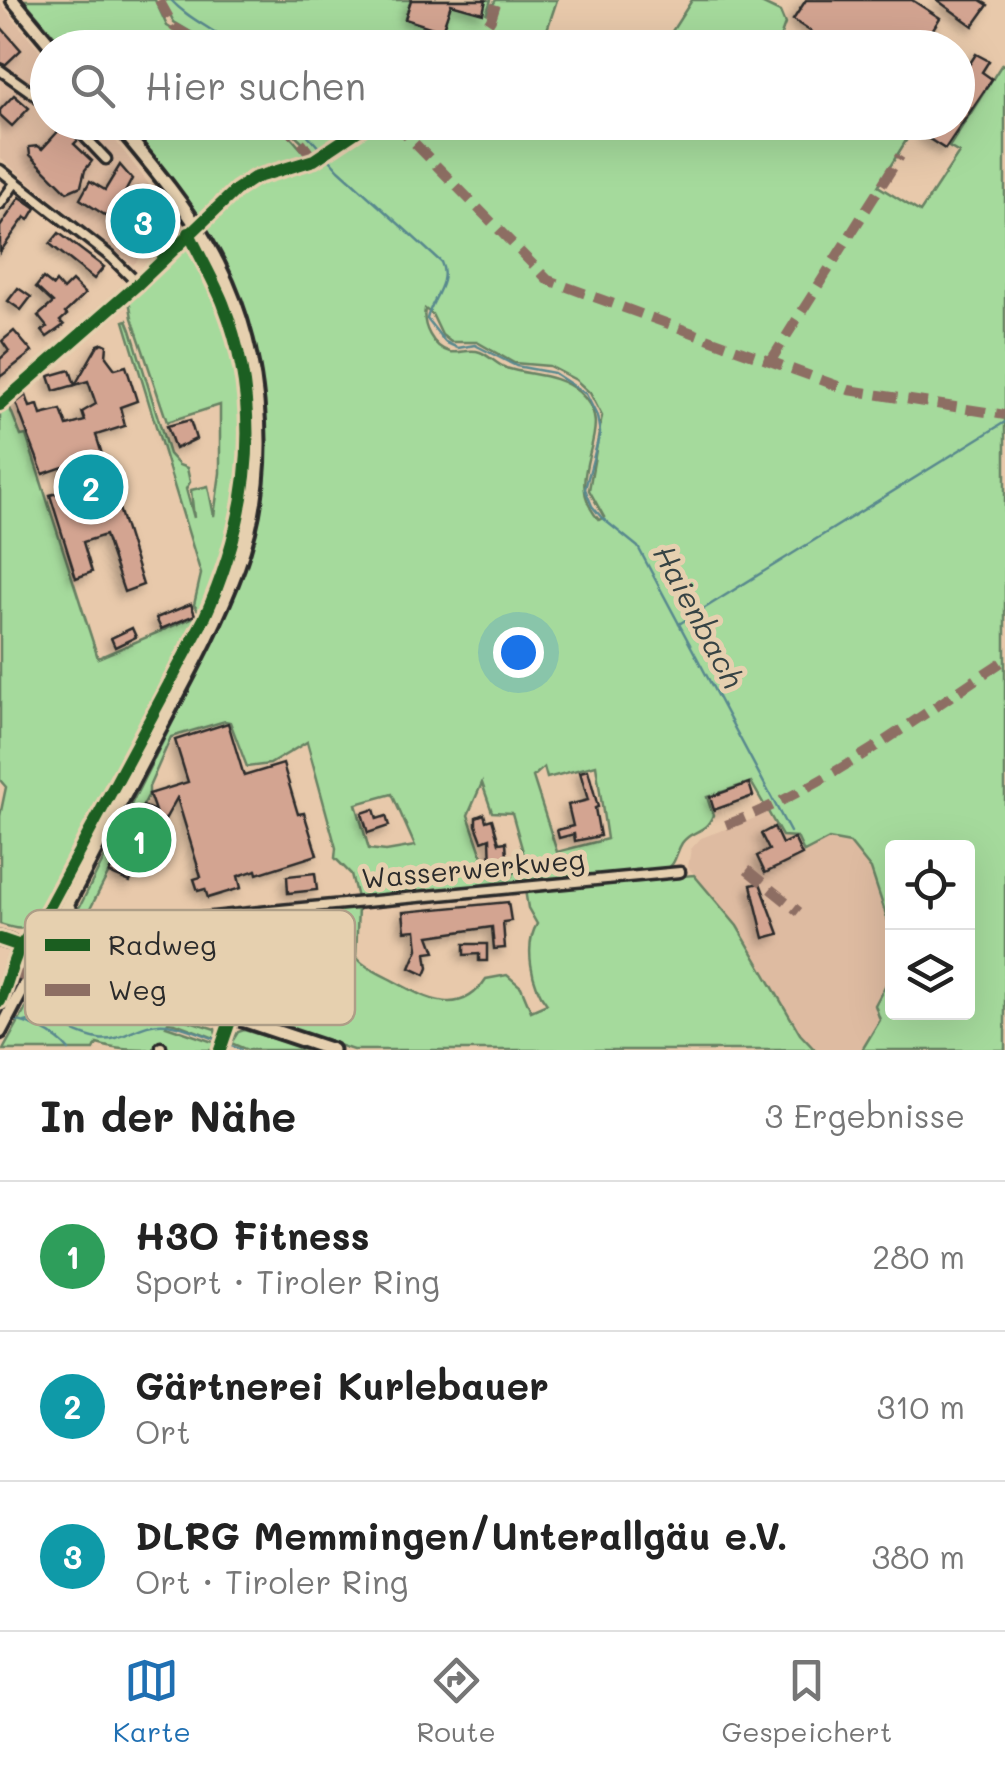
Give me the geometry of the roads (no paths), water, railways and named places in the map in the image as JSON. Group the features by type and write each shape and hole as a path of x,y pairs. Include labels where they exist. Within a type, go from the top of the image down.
{"main road":[{"path":"13,0 38,30"},
{"path":"64,910 222,604 239,563 256,479 255,390 242,327 228,288 196,226 130,140"},
{"path":"69,910 70,899"},
{"path":"0,940 25,947"},
{"path":"1,1030 25,984"},
{"path":"253,1025 332,1050"}],"street":[{"path":"0,70 30,91"},
{"path":"88,140 106,159"},
{"path":"0,170 111,257 138,284"},
{"path":"0,204 14,182"},
{"path":"0,405 156,267"},
{"name":"Wasserwerkweg","path":"281,910 680,872"},
{"path":"220,1050 229,1025"}],"waterway":[{"name":"Haienbach","path":"171,0 212,30"},
{"name":"Haienbach","path":"312,140 339,170 441,262 444,277 427,319 445,342 458,348 475,345 516,366 554,373 586,394 600,433 585,489 592,506 638,547 790,832"},
{"path":"679,624 1005,422"},
{"path":"9,1019 25,1023"},
{"path":"31,1025 69,1050"},
{"path":"60,1025 106,1040 150,1025"},
{"path":"171,1025 241,1050"}],"place":[{"name":"DLRG Memmingen/Unterallgäu e.V.","path":"143,221"},
{"name":"Gärtnerei Kurlebauer","path":"91,487"},
{"name":"H3O Fitness","path":"139,840"}]}
